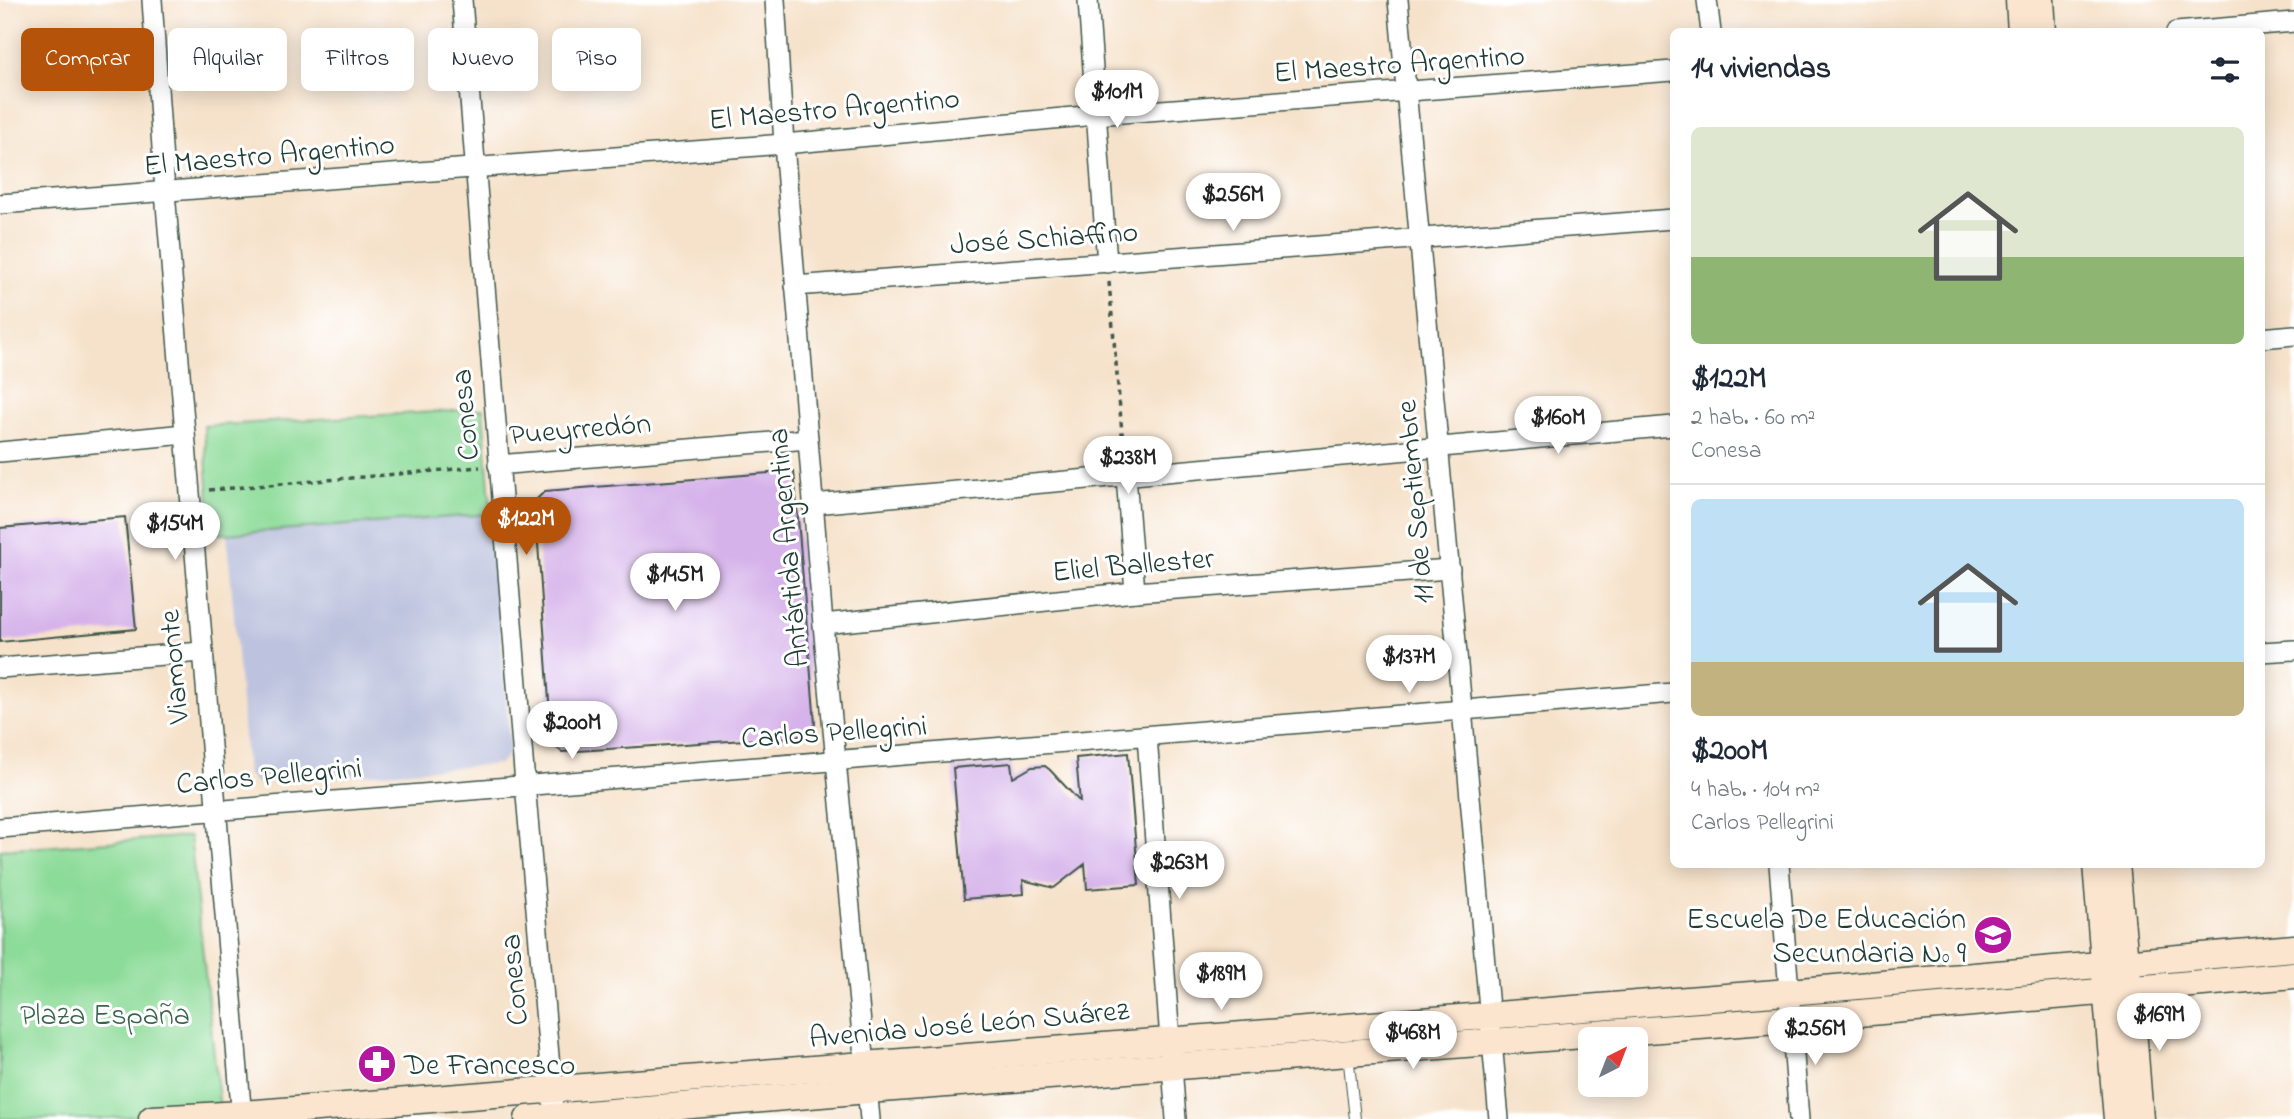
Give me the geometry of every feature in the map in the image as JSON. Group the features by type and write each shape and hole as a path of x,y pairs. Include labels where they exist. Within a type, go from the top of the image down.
{"main road":[{"path":"2019,0 2021,28"},
{"path":"2041,0 2043,28"},
{"path":"2096,868 2140,1119"},
{"path":"2114,963 2116,868"},
{"name":"Avenida José León Suárez","path":"152,1119 242,1116 552,1088 1171,1068 1348,1053 1490,1028 1789,992 2294,948"},
{"name":"Avenida José León Suárez","path":"545,1118 1169,1040 1791,1019 2294,975"},
{"path":"2117,1119 2119,991"}],"street":[{"name":"Viamonte","path":"152,0 184,434 242,1116"},
{"name":"Conesa","path":"462,0 498,465 552,1088 545,1118"},
{"name":"Antártida Argentina","path":"775,0 823,624 870,1119"},
{"path":"1088,0 1107,262"},
{"name":"11 de Septiembre","path":"1398,0 1499,1119"},
{"path":"1707,0 1710,28"},
{"path":"2231,28 2294,22"},
{"name":"El Maestro Argentino","path":"0,204 784,144 1095,115 1670,71"},
{"name":"José Schiaffino","path":"796,286 1670,219"},
{"path":"2265,338 2294,335"},
{"path":"813,504 1670,426"},
{"path":"0,452 184,434"},
{"name":"Pueyrredón","path":"498,465 808,439"},
{"path":"1125,476 1135,592"},
{"name":"Eliel Ballester","path":"823,624 1135,592 1450,569"},
{"path":"2265,652 2294,650"},
{"path":"0,668 202,652"},
{"name":"Carlos Pellegrini","path":"0,828 1670,693"},
{"path":"1147,736 1175,1119"},
{"path":"1779,868 1799,1119"}],"lane":[{"path":"1348,1053 1355,1119"}],"path":[{"path":"1107,262 1125,476"},
{"name":"Pueyrredón","path":"189,492 498,465"}],"shaded area":[{"path":"491,514 510,752 500,764 256,783 247,773 227,534"}],"green space":[{"path":"483,409 491,514 211,533 204,426"},
{"name":"Plaza España","path":"190,836 220,1109 100,1119 0,1119 0,850"}],"building":[{"path":"794,471 815,724 806,736 562,752 552,744 535,501 545,491"},
{"path":"125,517 136,629 0,642 0,528"},
{"path":"1128,753 1139,885 1087,889 1085,864 1054,888 1023,880 1024,894 964,899 953,768 1011,763 1013,778 1032,767 1045,766 1080,802 1076,758"}],"place":[{"name":"Escuela De Educación Secundaria Nº 9","path":"1993,935"},
{"name":"De Francesco","path":"377,1064"}]}
